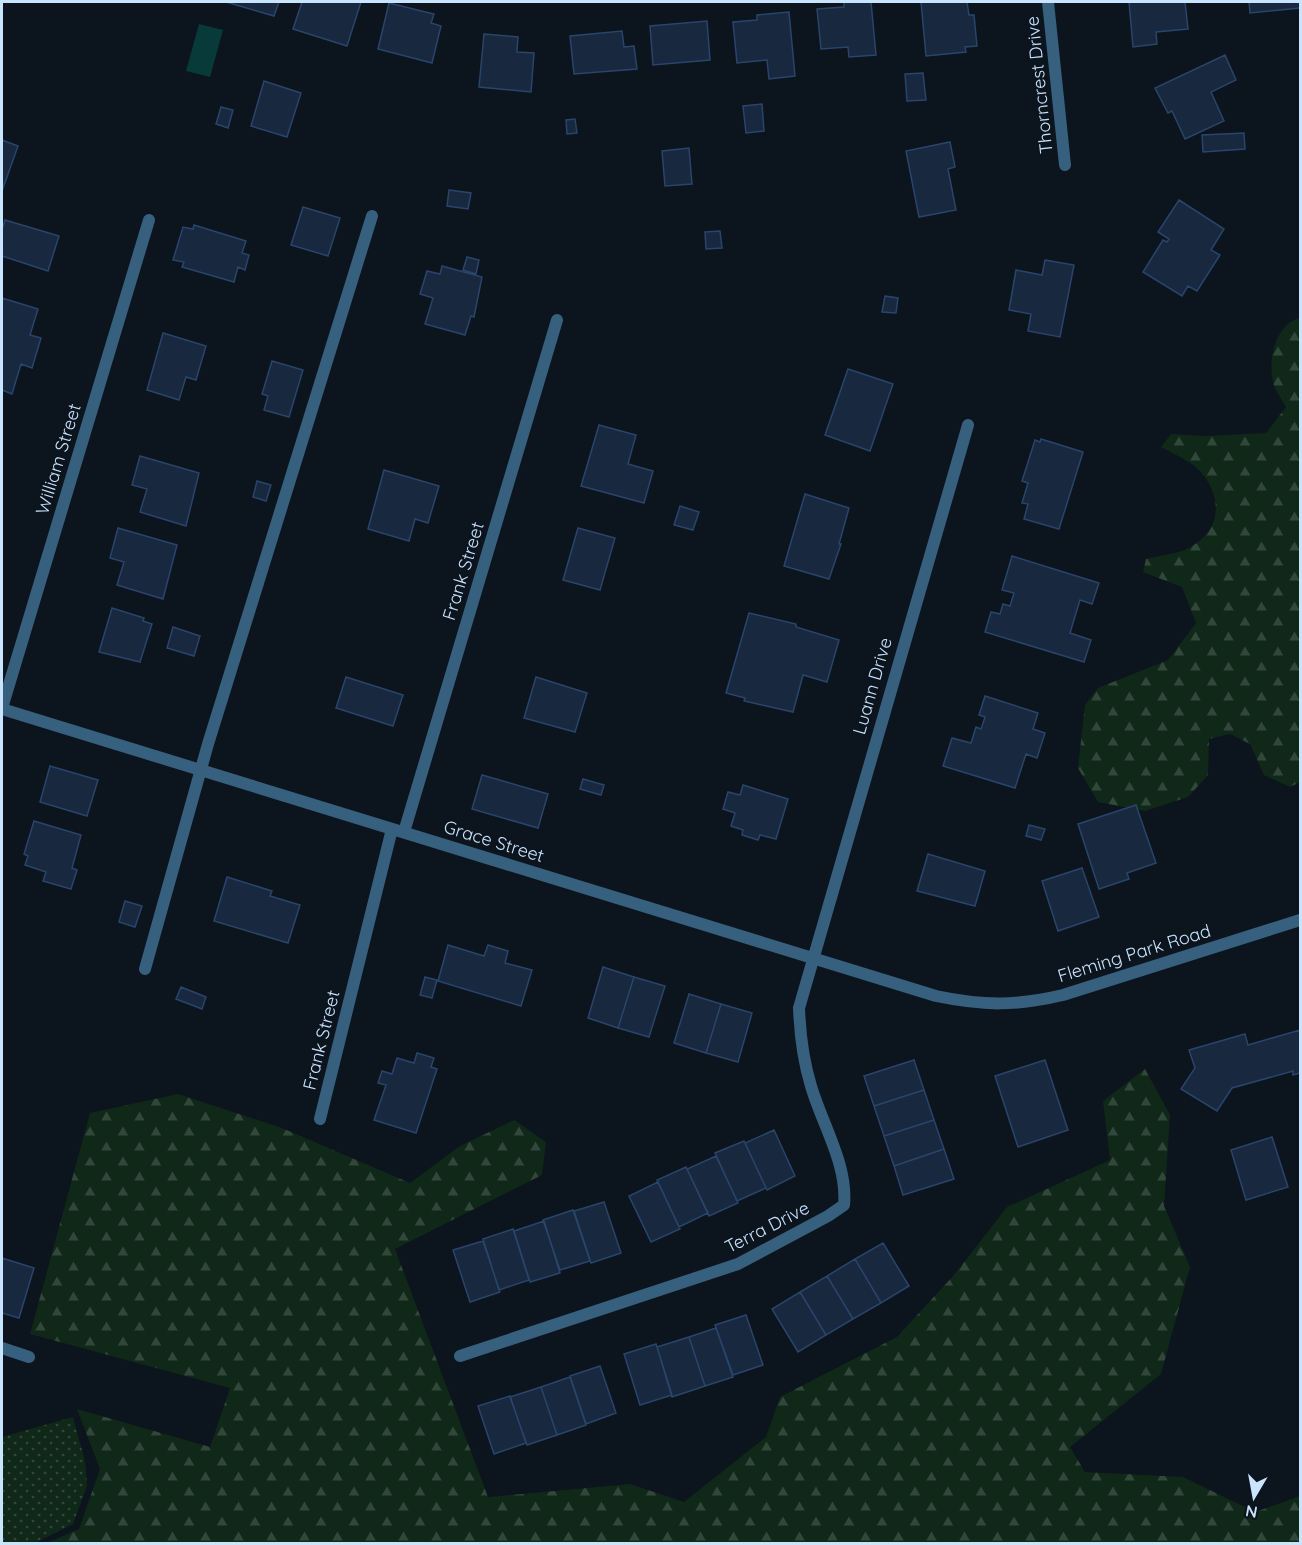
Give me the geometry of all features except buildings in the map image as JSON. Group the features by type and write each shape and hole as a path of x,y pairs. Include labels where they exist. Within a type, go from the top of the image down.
{"street":[{"name":"Thorncrest Drive","path":"1048,2 1065,165"},
{"path":"145,969 201,770 372,216"},
{"name":"William Street","path":"2,708 148,220"},
{"name":"Frank Street","path":"320,1119 398,831 557,320"},
{"name":"Luann Drive","path":"811,957 968,425"},
{"name":"Grace Street","path":"2,708 936,996 976,1004"},
{"name":"Fleming Park Road","path":"976,1004 1032,1002 1063,995 1300,920"},
{"name":"Terra Drive","path":"460,1356 738,1264 828,1216 844,1205 846,1186 811,1086 801,1048 799,1008 811,957"},
{"path":"2,1348 29,1357"}],"green space":[{"path":"1300,318 1300,782 1290,787 1264,775 1250,744 1230,734 1209,739 1208,775 1188,797 1145,811 1098,802 1078,768 1085,705 1098,688 1168,660 1196,623 1182,587 1143,572 1146,559 1182,551 1199,541 1208,533 1216,512 1212,490 1206,478 1185,459 1161,447 1171,434 1206,436 1266,433 1286,407 1273,382 1272,364 1275,344 1285,327"},
{"path":"1145,1069 1170,1115 1164,1206 1190,1267 1161,1374 1070,1447 1085,1472 1183,1477 1255,1512 1300,1496 1300,1543 47,1543 79,1529 100,1469 77,1409 210,1447 230,1388 30,1334 90,1113 178,1094 282,1128 410,1183 460,1146 514,1120 546,1142 542,1175 395,1249 488,1497 630,1484 684,1502 766,1437 780,1397 897,1337 954,1275 1007,1207 1110,1160 1103,1101"},
{"path":"73,1417 85,1461 87,1486 73,1524 35,1543 2,1543 2,1437"}],"shaded area":[{"path":"199,24 223,30 210,77 186,71"}]}
